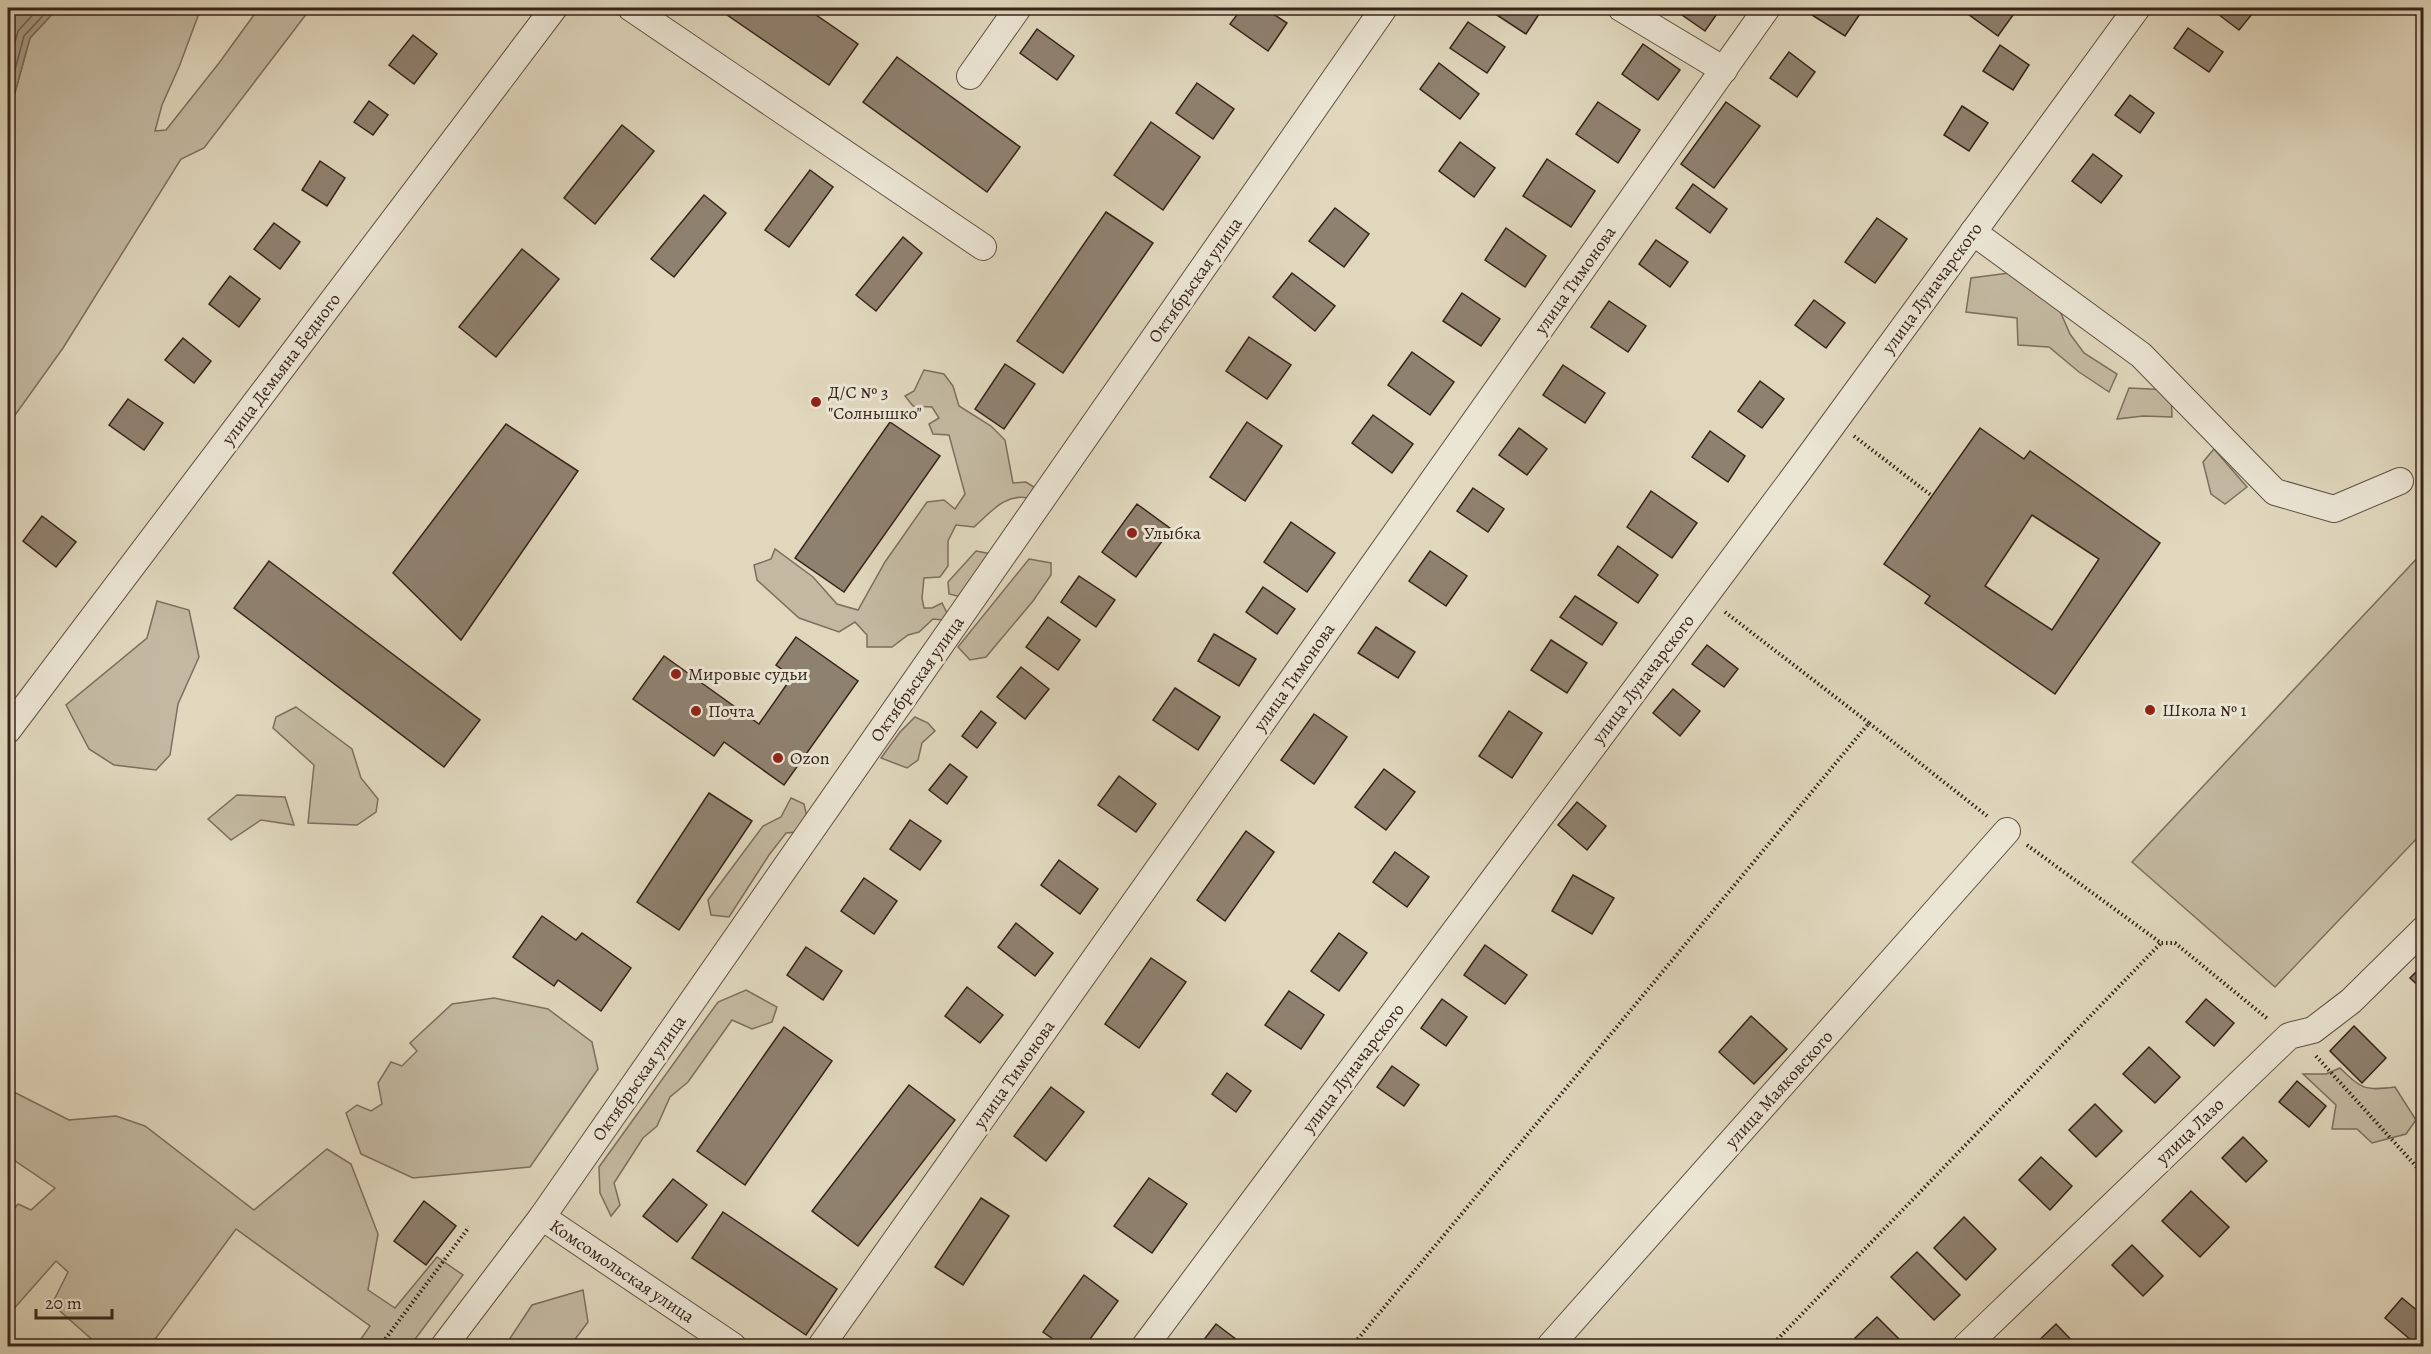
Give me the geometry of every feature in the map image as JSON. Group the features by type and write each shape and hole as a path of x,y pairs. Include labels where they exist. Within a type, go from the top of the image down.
{"street":[{"name":"улица Демьяна Бедного","path":"8,730 554,8"},
{"path":"631,8 983,247"},
{"path":"970,76 1018,8"},
{"name":"Октябрьская улица","path":"444,1347 542,1217 1384,8"},
{"path":"1621,8 1724,70"},
{"name":"улица Тимонова","path":"821,1347 1767,8"},
{"name":"улица Луначарского","path":"1144,1347 1835,422 2137,8"},
{"path":"1973,232 2141,356 2275,492 2334,509 2400,481"},
{"name":"улица Маяковского","path":"1550,1347 2007,831"},
{"name":"улица Лазо","path":"1966,1347 2289,1036 2313,1030 2351,1001 2424,929"},
{"name":"Комсомольская улица","path":"542,1217 733,1347"}],"path":[{"path":"1835,422 1932,496"},
{"path":"1705,597 1752,631 2007,831 2161,943 1771,1347"},
{"path":"1352,1347 1869,723"},
{"path":"380,1347 469,1227"}],"shaded area":[{"path":"58,8 201,8 162,105 155,131 166,130 259,8 311,8 204,148 181,159 63,348 8,425 8,118 30,38"},
{"path":"2009,273 2056,302 2070,334 2084,353 2117,374 2109,392 2079,372 2049,347 2018,345 2017,318 1966,312 1971,278"},
{"path":"924,370 944,374 953,386 959,406 991,426 1005,440 1013,483 1026,482 1034,487 1028,498 1012,498 1005,501 974,527 956,525 948,541 948,566 940,577 924,578 922,598 924,608 932,608 942,603 947,613 943,620 933,619 919,632 908,635 892,647 867,647 867,635 855,622 839,632 799,618 757,580 754,565 771,559 775,549 813,577 837,604 858,610 885,562 927,502 944,500 955,509 965,494 949,435 933,434 929,424 939,418 932,407 913,406 905,396 914,391"},
{"path":"2129,388 2171,390 2172,417 2143,416 2117,419"},
{"path":"2214,449 2247,487 2225,504 2211,494 2203,462"},
{"path":"976,551 992,554 961,597 949,594 948,582"},
{"path":"2423,552 2423,832 2275,987 2132,862"},
{"path":"1029,559 1051,563 1051,575 1033,601 986,657 970,660 958,647"},
{"path":"157,601 189,610 199,657 178,704 170,755 156,770 114,765 89,749 66,705 147,638"},
{"path":"296,707 352,749 361,778 378,799 376,812 357,825 308,823 314,765 273,728 276,717"},
{"path":"915,717 928,723 935,731 922,743 918,760 907,768 881,758 900,732"},
{"path":"237,795 285,797 294,825 261,820 231,840 208,819"},
{"path":"791,798 804,804 807,817 798,832 786,833 729,917 711,915 708,900 763,826 781,817"},
{"path":"746,990 777,1007 772,1022 752,1029 732,1020 688,1082 670,1097 657,1126 643,1138 614,1183 620,1205 611,1216 600,1193 599,1167 718,1002"},
{"path":"494,998 548,1009 592,1042 598,1069 530,1167 413,1178 361,1154 346,1113 357,1105 371,1111 382,1104 378,1083 391,1062 402,1066 417,1051 410,1043 452,1004"},
{"path":"2340,1068 2364,1087 2376,1089 2395,1087 2416,1120 2406,1134 2372,1143 2357,1129 2332,1129 2336,1105 2303,1074 2326,1074"},
{"path":"8,1089 69,1120 116,1116 145,1126 254,1210 327,1149 351,1164 378,1234 368,1290 395,1308 437,1257 463,1275 410,1346 356,1346 370,1326 236,1229 150,1346 95,1346 97,1344 52,1304 68,1272 56,1261 11,1312 14,1257 8,1253 8,1217 18,1204 31,1210 55,1188 8,1156"},
{"path":"583,1290 588,1322 570,1346 505,1346 532,1305"}],"water":[{"path":"8,8 58,8 30,38 8,118"}],"building":[{"path":"717,8 806,8 858,44 829,85"},
{"path":"1242,8 1264,8 1287,23 1268,51 1230,24"},
{"path":"1486,8 1535,8 1541,11 1526,34"},
{"path":"1672,8 1721,8 1705,31"},
{"path":"1817,8 1864,8 1845,36 1812,15"},
{"path":"1973,8 2018,8 1998,36 1968,14"},
{"path":"2210,8 2257,8 2239,30"},
{"path":"1468,22 1505,47 1487,73 1450,48"},
{"path":"2188,28 2223,52 2209,72 2174,48"},
{"path":"1037,29 1074,56 1057,80 1020,53"},
{"path":"413,35 437,54 414,84 389,65"},
{"path":"1643,44 1680,70 1658,100 1622,74"},
{"path":"2000,45 2029,65 2013,90 1983,71"},
{"path":"1789,52 1815,72 1797,97 1770,78"},
{"path":"897,57 1020,147 987,192 863,102"},
{"path":"1439,63 1479,94 1460,119 1420,89"},
{"path":"1197,83 1234,109 1213,139 1176,113"},
{"path":"2130,95 2154,113 2140,133 2115,115"},
{"path":"369,101 388,115 373,135 354,122"},
{"path":"1598,102 1640,130 1618,163 1576,134"},
{"path":"1726,102 1760,126 1714,188 1681,164"},
{"path":"1962,106 1988,123 1969,151 1944,135"},
{"path":"1151,122 1200,157 1163,210 1114,175"},
{"path":"622,125 654,151 595,224 564,198"},
{"path":"1460,142 1495,168 1474,197 1439,171"},
{"path":"2093,154 2122,176 2101,203 2072,181"},
{"path":"1547,159 1595,191 1571,227 1523,196"},
{"path":"320,161 345,178 327,206 302,190"},
{"path":"810,170 833,187 789,247 765,230"},
{"path":"1693,184 1727,209 1710,233 1676,208"},
{"path":"704,195 726,213 674,277 651,259"},
{"path":"1335,208 1369,234 1344,267 1309,241"},
{"path":"1106,212 1153,243 1063,373 1017,341"},
{"path":"1877,218 1907,239 1875,283 1845,262"},
{"path":"274,223 300,242 280,269 254,249"},
{"path":"1506,228 1546,256 1525,287 1485,260"},
{"path":"903,237 922,253 876,311 856,295"},
{"path":"1656,240 1688,262 1670,287 1639,264"},
{"path":"522,249 559,279 496,357 459,327"},
{"path":"1292,273 1335,306 1315,331 1273,297"},
{"path":"230,276 260,299 239,327 209,304"},
{"path":"1462,293 1500,319 1481,346 1443,321"},
{"path":"1814,300 1845,323 1826,348 1795,325"},
{"path":"1609,301 1646,326 1628,352 1591,327"},
{"path":"1249,337 1291,365 1267,399 1226,371"},
{"path":"183,338 211,361 194,383 165,360"},
{"path":"1412,352 1454,382 1430,415 1388,385"},
{"path":"1005,364 1035,384 1004,429 975,409"},
{"path":"1563,365 1605,393 1585,423 1543,395"},
{"path":"1760,381 1784,399 1762,428 1738,411"},
{"path":"128,399 163,423 144,450 109,425"},
{"path":"1373,415 1413,444 1392,473 1352,443"},
{"path":"890,422 940,456 844,592 795,558"},
{"path":"1247,422 1282,446 1245,501 1210,477"},
{"path":"506,424 578,471 461,640 393,573"},
{"path":"1519,428 1547,449 1527,475 1499,455"},
{"path":"1980,428 2024,459 2030,451 2160,543 2055,694 1925,603 1930,596 1884,564","holes":["2032,515 2099,559 2052,630 1985,586"]},
{"path":"1710,431 1745,456 1728,482 1692,457"},
{"path":"1473,488 1504,509 1488,532 1457,511"},
{"path":"1651,491 1697,523 1672,558 1627,527"},
{"path":"1137,504 1171,529 1136,577 1102,552"},
{"path":"42,516 76,542 56,567 23,541"},
{"path":"1291,522 1335,553 1307,592 1264,562"},
{"path":"1618,546 1658,575 1638,603 1598,575"},
{"path":"1430,551 1467,576 1446,606 1409,581"},
{"path":"269,561 480,720 444,767 234,608"},
{"path":"1079,576 1115,600 1096,627 1061,602"},
{"path":"1263,587 1295,609 1277,634 1246,612"},
{"path":"1575,596 1617,623 1602,645 1560,617"},
{"path":"1048,617 1080,640 1058,670 1026,647"},
{"path":"1376,627 1415,652 1398,678 1358,653"},
{"path":"1214,634 1256,659 1239,686 1198,661"},
{"name":"Почта","path":"796,637 858,681 784,785 724,742 714,756 633,699 664,656 759,724 792,677 776,665"},
{"path":"1551,640 1587,663 1567,693 1531,670"},
{"path":"1707,645 1738,669 1724,687 1692,664"},
{"path":"1021,667 1049,689 1025,719 997,697"},
{"path":"1175,688 1220,717 1198,750 1153,720"},
{"path":"1673,689 1700,711 1680,736 1653,713"},
{"path":"981,711 996,723 977,748 962,736"},
{"path":"1509,711 1542,733 1512,778 1479,756"},
{"path":"1314,714 1347,737 1314,784 1281,760"},
{"path":"950,764 967,777 947,804 929,790"},
{"path":"1384,769 1415,792 1386,830 1355,807"},
{"path":"1119,776 1156,804 1136,832 1098,805"},
{"path":"709,793 752,821 679,930 637,902"},
{"path":"1577,802 1606,826 1587,850 1558,825"},
{"path":"910,820 941,841 920,870 890,849"},
{"path":"1246,831 1274,852 1225,921 1197,900"},
{"path":"1395,852 1429,877 1407,907 1373,882"},
{"path":"1059,860 1098,889 1080,914 1041,885"},
{"path":"1573,875 1614,898 1592,934 1552,911"},
{"path":"864,878 897,901 874,934 841,911"},
{"path":"542,916 576,940 582,933 631,968 601,1011 558,980 554,986 513,957"},
{"path":"1016,923 1053,953 1035,976 998,947"},
{"path":"1339,933 1367,953 1339,991 1311,971"},
{"path":"1485,945 1527,975 1505,1004 1464,975"},
{"path":"806,947 842,971 823,1000 787,975"},
{"path":"1151,958 1186,982 1139,1048 1105,1024"},
{"path":"2424,964 2424,991 2410,978"},
{"path":"967,987 1003,1015 980,1043 945,1016"},
{"path":"1289,991 1324,1015 1301,1049 1265,1025"},
{"path":"1442,999 1467,1017 1446,1046 1421,1028"},
{"path":"2206,999 2234,1023 2214,1046 2186,1022"},
{"path":"1751,1016 1787,1049 1754,1084 1719,1052"},
{"path":"2354,1026 2386,1058 2362,1083 2330,1051"},
{"path":"784,1027 832,1061 745,1185 697,1151"},
{"path":"2149,1047 2180,1077 2155,1103 2123,1074"},
{"path":"1392,1066 1419,1085 1404,1106 1377,1087"},
{"path":"1227,1073 1251,1091 1236,1112 1212,1094"},
{"path":"2297,1081 2326,1106 2309,1127 2279,1102"},
{"path":"909,1085 955,1120 858,1246 812,1211"},
{"path":"1051,1087 1084,1112 1046,1161 1014,1136"},
{"path":"2095,1104 2122,1131 2096,1157 2069,1130"},
{"path":"2243,1137 2267,1161 2246,1182 2222,1158"},
{"path":"2041,1157 2072,1186 2050,1210 2019,1180"},
{"path":"1149,1178 1187,1204 1152,1253 1114,1226"},
{"path":"673,1179 707,1205 677,1242 643,1216"},
{"path":"2191,1191 2229,1227 2200,1257 2162,1221"},
{"path":"981,1198 1009,1216 963,1285 935,1267"},
{"path":"424,1201 456,1226 426,1265 394,1241"},
{"path":"723,1212 837,1289 806,1335 692,1258"},
{"path":"1964,1217 1996,1249 1966,1280 1934,1248"},
{"path":"2132,1245 2163,1276 2143,1296 2112,1265"},
{"path":"1917,1252 1960,1295 1934,1320 1891,1277"},
{"path":"1084,1275 1118,1301 1085,1346 1063,1346 1043,1332"},
{"path":"2402,1298 2424,1316 2424,1340 2418,1346 2385,1318"},
{"path":"1877,1317 1906,1346 1862,1346 1855,1338"},
{"path":"1216,1324 1245,1346 1199,1346"},
{"path":"2056,1324 2077,1346 2033,1346"}],"place":[{"name":"Д/С № 3 \"Солнышко\"","path":"816,402"},
{"name":"Улыбка","path":"1132,533"},
{"name":"Мировые судьи","path":"676,674"},
{"name":"Школа № 1","path":"2150,710"},
{"name":"Почта","path":"696,711"},
{"name":"Ozon","path":"778,758"}]}
